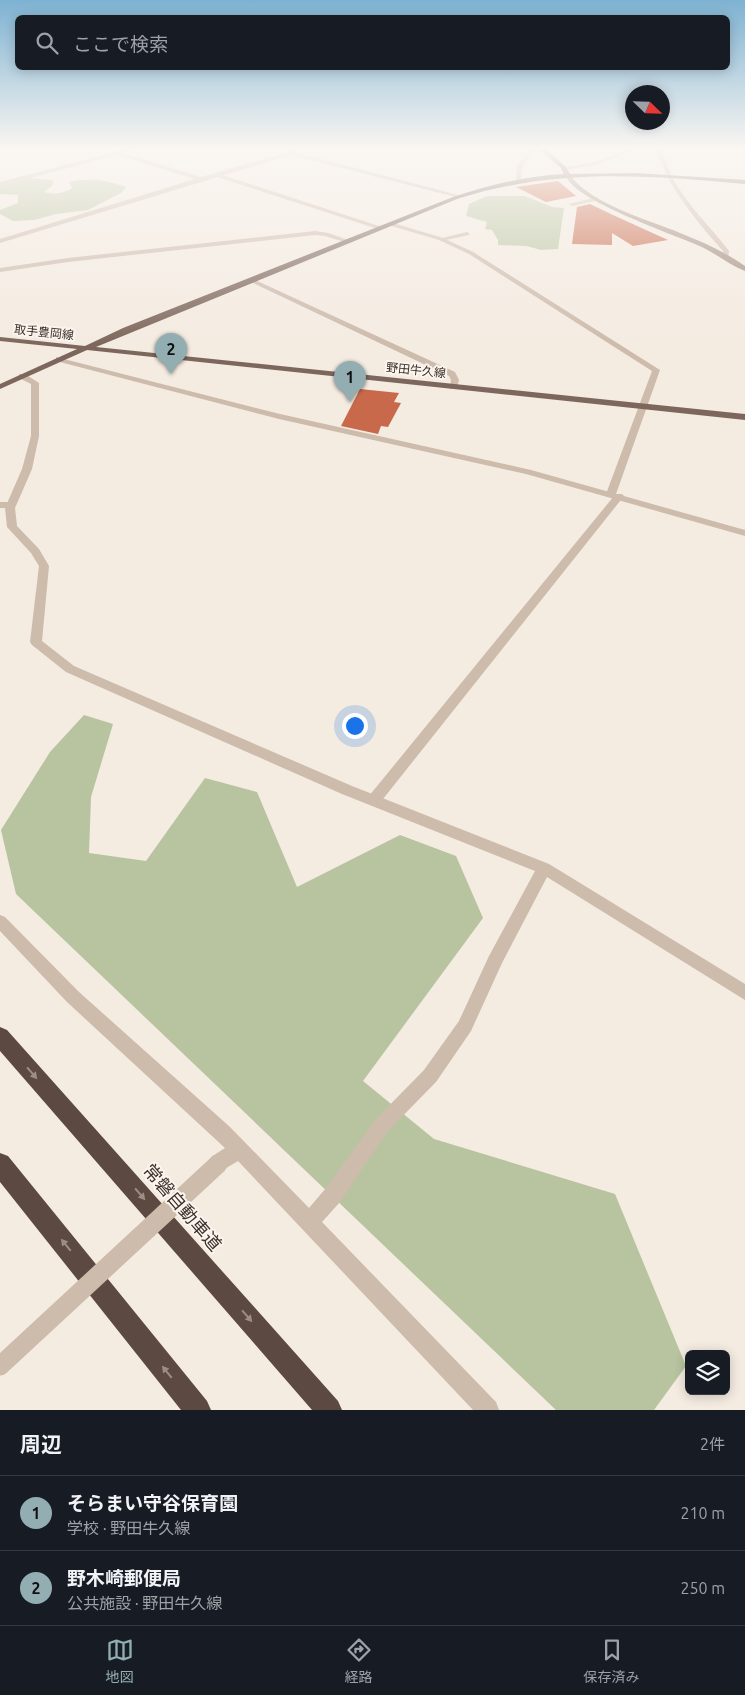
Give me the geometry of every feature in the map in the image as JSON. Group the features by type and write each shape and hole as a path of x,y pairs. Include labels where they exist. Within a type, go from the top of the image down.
{"highway":[{"name":"常磐自動車道","path":"0,1036 330,1410"},
{"path":"0,1164 198,1410"}],"main road":[{"name":"野田牛久線","path":"0,387 85,348 415,214"},
{"name":"取手豊岡線","path":"0,338 85,348"},
{"name":"野田牛久線","path":"85,348 745,417"}],"street":[{"path":"0,241 88,214"},
{"path":"336,214 380,228"},
{"path":"629,214 680,235 744,267"},
{"path":"694,214 726,251 726,258"},
{"path":"374,800 615,495 641,406 656,370 471,253 441,239 390,224"},
{"path":"0,270 68,260 314,233 348,241"},
{"path":"441,239 467,234"},
{"path":"251,280 452,374 455,380 453,387"},
{"path":"59,359 260,411 518,470 745,532"},
{"path":"22,376 35,382 35,436 27,469 6,505 12,527 35,551 44,566 36,642 70,669 374,800 544,868 745,992"},
{"path":"309,1222 333,1195 381,1126 430,1076 465,1026 495,961 544,868"},
{"path":"0,922 72,997 240,1149 488,1410"},
{"path":"0,1366 218,1164 240,1149"}],"green space":[{"path":"0,214 58,214 34,220 13,221"},
{"path":"467,214 563,214 558,249 541,250 527,246 498,245 498,240 492,230 485,229 487,222 466,216"},
{"path":"84,715 113,724 91,797 89,853 146,861 205,778 257,792 297,887 400,835 456,856 483,918 363,1081 434,1139 615,1194 685,1364 685,1367 654,1410 556,1410 16,894 1,830 50,752"}],"building":[{"path":"576,214 611,214 668,240 633,246 612,233 612,245 572,244"},
{"path":"360,389 399,393 394,402 401,403 388,427 381,426 378,434 341,426"}],"place":[{"name":"野木崎郵便局","path":"171,374"},
{"name":"そらまい守谷保育園","path":"350,402"}]}
